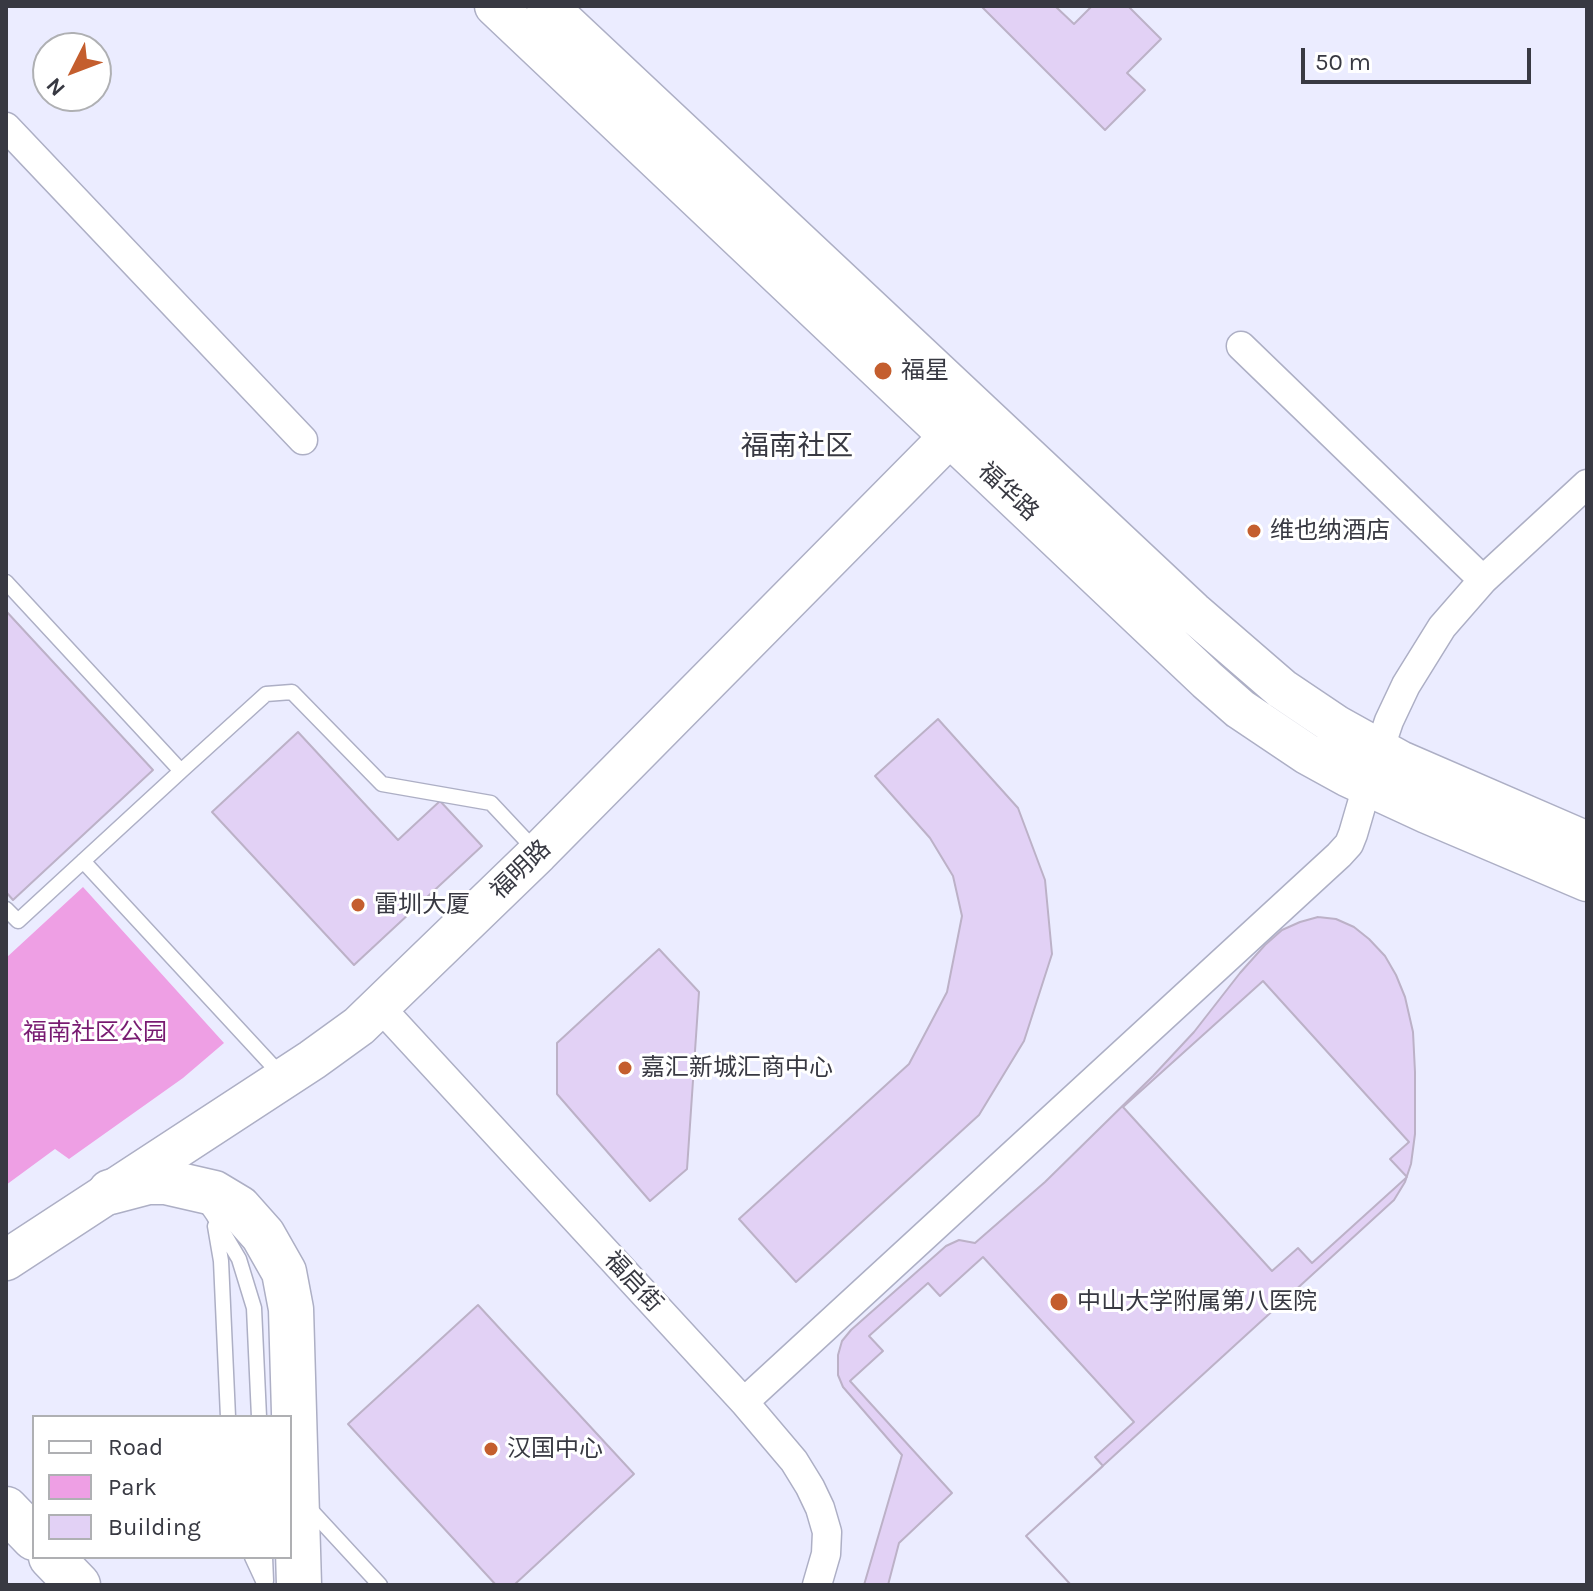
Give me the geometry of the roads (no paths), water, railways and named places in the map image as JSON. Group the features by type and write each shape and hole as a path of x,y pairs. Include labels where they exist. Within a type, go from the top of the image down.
{"main road":[{"name":"福华路","path":"495,6 963,423 1254,666 1310,708 1427,813 1587,881"},
{"name":"福华路","path":"547,6 963,423"},
{"name":"福明路","path":"6,1260 337,1043 380,1007 538,853 963,423"},
{"name":"福华路","path":"1374,768 1425,773 1587,842"},
{"path":"110,1192 148,1182 166,1182 201,1200 214,1193 239,1208 263,1235 284,1272 291,1309 299,1585"},
{"path":"6,1509 32,1536"},
{"path":"53,1559 78,1585"}],"street":[{"path":"6,127 303,440"},
{"path":"1241,346 1483,580"},
{"path":"744,1402 1339,855 1353,834 1389,721 1421,658 1442,627 1483,580 1587,484"},
{"name":"福启街","path":"380,1007 744,1402 794,1461 820,1508 827,1532 826,1554 817,1585"}],"lane":[{"path":"6,582 181,771"},
{"path":"6,909 18,921 266,694 292,692 382,784 491,803 538,853"},
{"path":"83,861 284,1078"},
{"path":"201,1200 221,1261 228,1415"},
{"path":"201,1200 239,1259 254,1308 259,1415"},
{"path":"296,1494 380,1585"},
{"path":"253,1559 266,1585"},
{"path":"265,1559 266,1585"}],"place":[{"name":"福星","path":"883,371"},
{"name":"维也纳酒店","path":"1254,531"},
{"name":"雷圳大厦","path":"358,905"},
{"name":"嘉汇新城汇商中心","path":"625,1068"},
{"name":"中山大学附属第八医院","path":"1059,1302"},
{"name":"汉国中心","path":"491,1449"}],"district":[{"name":"福南社区","path":"797,447"}],"park label":[{"name":"福南社区公园","path":"95,1033"}]}
